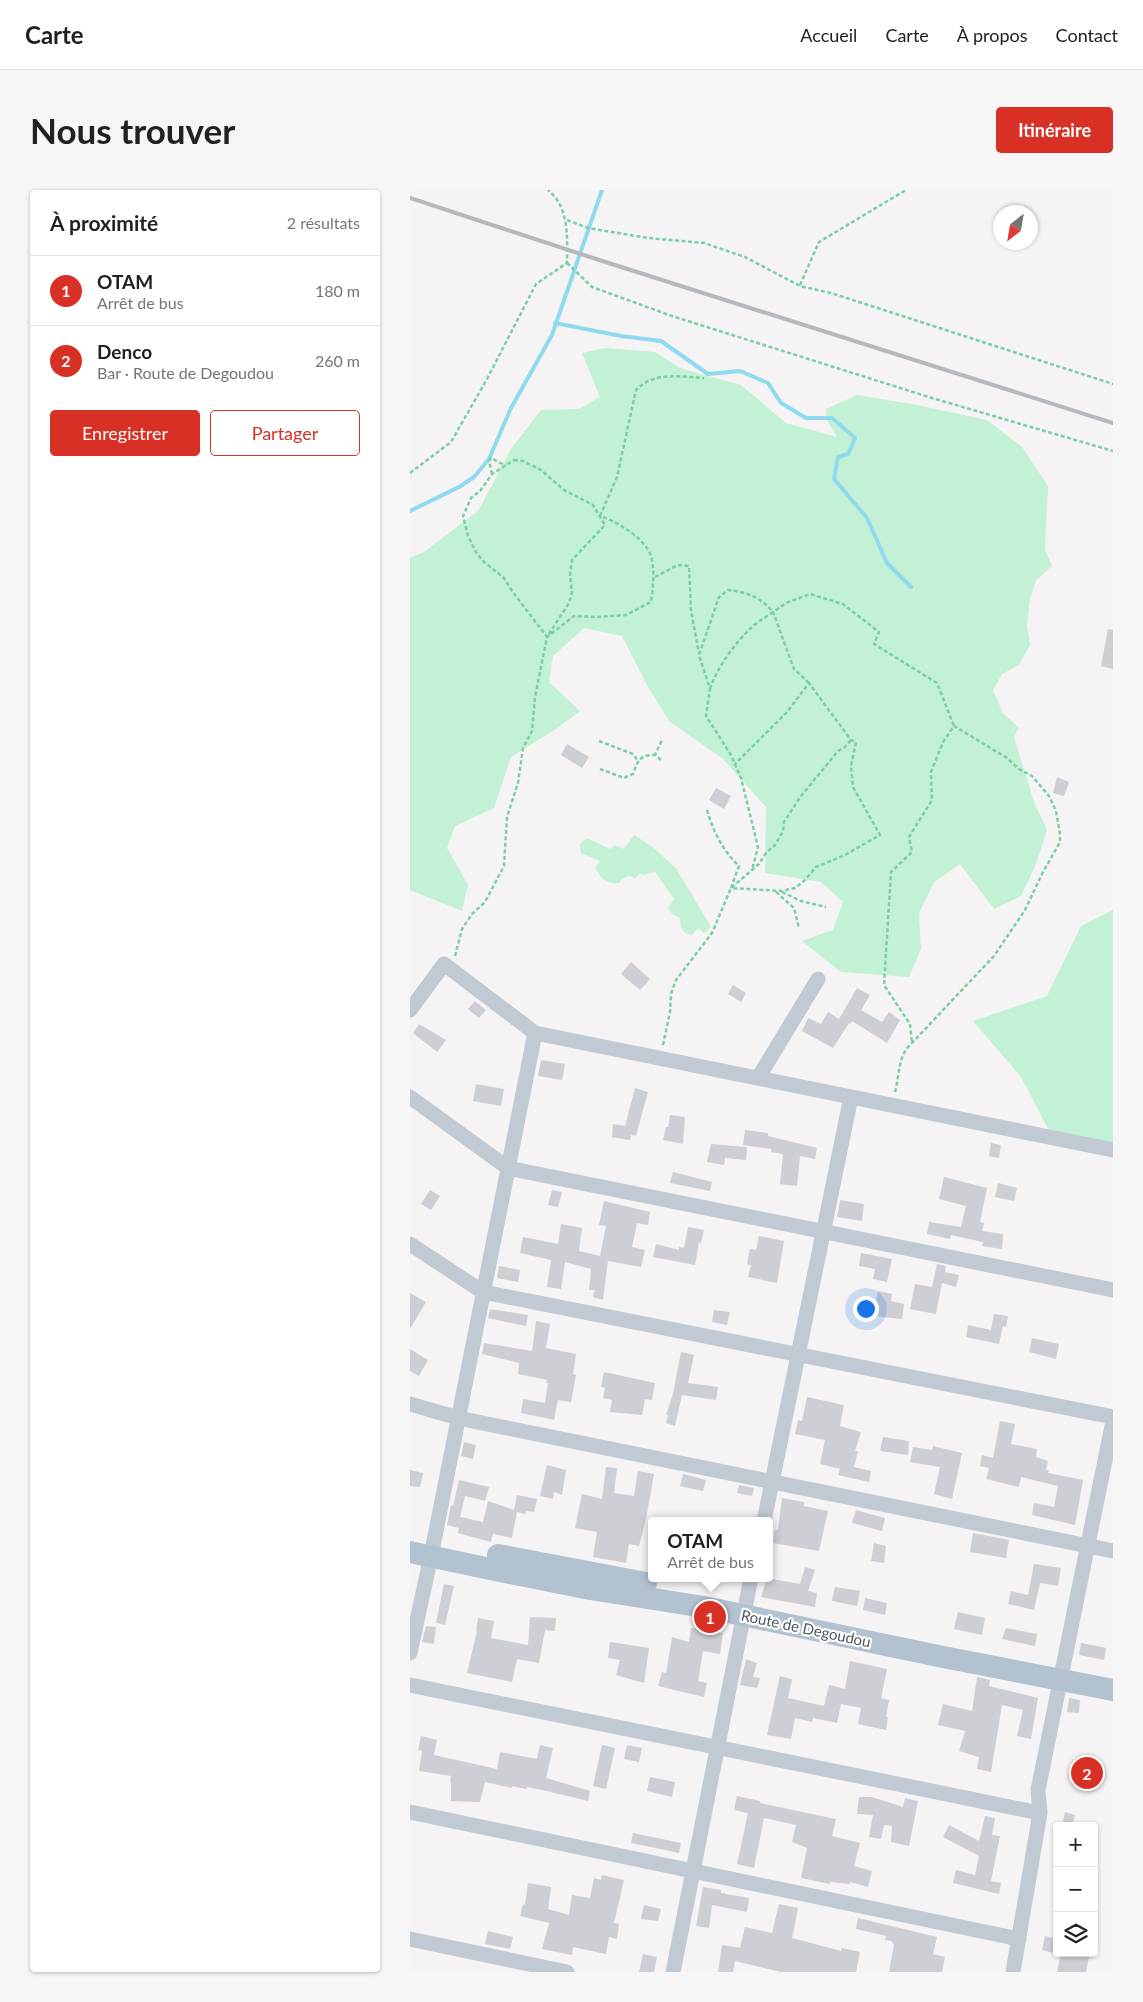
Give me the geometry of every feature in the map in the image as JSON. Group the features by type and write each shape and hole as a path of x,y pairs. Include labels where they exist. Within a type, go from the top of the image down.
{"main road":[{"name":"Route de Degoudou","path":"410,1538 425,1550 590,1589 745,1607 1061,1673 1113,1690"},
{"name":"Route de Degoudou","path":"1061,1673 1113,1676"}],"street":[{"path":"410,1010 444,964 535,1033 1113,1150"},
{"path":"758,1078 818,979"},
{"path":"410,1653 425,1550 458,1418 535,1033"},
{"path":"410,1097 508,1168 1113,1290"},
{"path":"765,1517 851,1097"},
{"path":"410,1244 483,1292 1113,1419 1038,1790 1040,1813 1013,1972"},
{"path":"410,1404 458,1418 1113,1551"},
{"path":"673,1972 750,1582"},
{"path":"410,1686 1040,1813"},
{"path":"410,1812 1020,1939"},
{"path":"410,1939 567,1972"}],"path":[{"path":"548,190 552,193 567,220 567,263 592,287 672,316 914,392 1113,451"},
{"path":"800,286 819,242 906,190"},
{"path":"567,220 588,228 648,238 704,243 745,258 800,286 832,293 1113,384"},
{"path":"410,473 451,442 487,379 536,284 567,263"},
{"path":"600,516 617,477 636,390 642,384 666,376 704,378"},
{"path":"492,474 489,462 491,458 506,466"},
{"path":"444,964 456,954 462,929 472,914 491,894 504,866 507,817 518,783 523,748 532,731 535,697 547,637 569,603 572,592 570,575 572,560 605,525 593,505 564,490 541,470 523,461 514,460 492,474 480,491 471,498 463,516 468,536 477,554 504,578 547,637"},
{"path":"547,637 574,616 626,615 651,602 654,577 650,553 637,538 616,521 600,516"},
{"path":"654,577 678,565 689,566 691,611 699,655 710,689"},
{"path":"699,655 719,597 728,590 743,592 756,597 773,612 794,669 810,683 851,740 856,742 851,766 853,786 880,835 845,855 816,866 805,880 795,888 781,892"},
{"path":"752,870 758,847 741,778 732,756 706,716 710,689 714,677 751,628 786,603 810,594 843,604 878,632 874,644 937,683 954,726 1007,758 1019,769 1032,776 1049,796 1056,811 1060,842 1025,910 994,956 912,1043 898,1066 895,1091 888,1105"},
{"path":"735,764 787,712 810,683"},
{"path":"912,1043 910,1024 884,985 891,872 912,852 909,837 932,800 931,772 944,742 954,726"},
{"path":"655,755 662,740"},
{"path":"731,888 759,864 766,853 775,845 783,831 784,822 801,796 838,751 846,747 851,740"},
{"path":"599,741 633,754 638,761"},
{"path":"600,769 624,778 633,774 638,761 646,755 655,755 661,760"},
{"path":"659,1058 670,1012 671,994 676,980 712,933 739,866 731,858 714,832 707,810"},
{"path":"731,888 781,892 801,901 826,907"},
{"path":"775,891 794,908 799,928"}],"green space":[{"path":"605,348 655,352 680,368 741,385 786,423 837,437 827,420 826,409 857,395 917,405 987,420 1022,447 1048,486 1045,550 1052,566 1036,580 1030,599 1027,626 1030,645 1019,665 1002,674 993,690 1003,713 1019,728 1014,737 1034,802 1047,830 1036,864 1021,896 994,909 960,864 934,882 919,913 921,949 909,977 841,972 802,941 833,930 843,902 821,882 765,873 766,807 723,759 669,721 647,685 622,636 584,628 553,656 549,682 580,711 556,729 511,757 494,808 455,826 447,848 468,885 462,911 410,890 410,558 424,552 478,511 511,449 541,410 579,409 600,397 582,353"},
{"path":"634,835 651,846 676,868 711,927 704,933 698,928 692,935 682,929 680,918 672,914 668,908 674,899 655,872 643,875 640,873 635,878 629,876 623,878 619,883 607,882 599,875 595,868 600,861 581,853 580,844 587,838 610,849 615,845 624,849"},
{"path":"1113,910 1113,1150 1053,1138 1021,1077 973,1021 1047,996 1081,926"}],"building":[{"path":"1108,629 1113,630 1113,669 1101,666"},
{"path":"567,744 589,757 582,768 561,755"},
{"path":"1057,777 1069,782 1064,796 1053,793"},
{"path":"716,788 731,796 724,809 709,800"},
{"path":"631,962 650,979 640,990 621,974"},
{"path":"733,985 746,993 741,1002 728,994"},
{"path":"857,988 870,995 861,1010 882,1022 889,1012 900,1020 887,1043 852,1021 833,1048 802,1031 808,1018 821,1024 828,1012 839,1019"},
{"path":"475,1001 486,1010 479,1018 468,1009"},
{"path":"419,1024 446,1040 437,1052 413,1033"},
{"path":"541,1060 565,1064 562,1080 538,1076"},
{"path":"476,1084 504,1089 501,1106 473,1101"},
{"path":"635,1088 648,1092 636,1136 631,1135 630,1140 612,1137 613,1124 625,1126"},
{"path":"670,1115 685,1117 683,1144 663,1140"},
{"path":"745,1130 768,1133 768,1136 817,1148 815,1159 800,1156 797,1186 780,1184 783,1154 771,1152 771,1149 743,1145"},
{"path":"991,1143 1001,1145 999,1158 989,1156"},
{"path":"711,1144 747,1147 746,1160 725,1158 724,1165 707,1162"},
{"path":"673,1172 712,1182 710,1191 670,1183"},
{"path":"944,1177 987,1188 980,1222 984,1223 982,1231 1003,1234 1002,1249 982,1246 983,1242 951,1235 950,1239 927,1234 929,1222 961,1227 966,1206 939,1199"},
{"path":"998,1183 1017,1188 1014,1201 995,1197"},
{"path":"430,1190 440,1196 431,1210 421,1204"},
{"path":"552,1190 562,1192 558,1207 548,1205"},
{"path":"840,1200 864,1204 862,1221 837,1217"},
{"path":"604,1201 650,1212 648,1225 637,1223 632,1247 645,1250 641,1267 608,1261 603,1300 593,1297 595,1290 589,1290 591,1269 565,1262 561,1289 547,1287 551,1260 520,1253 523,1237 558,1244 561,1224 582,1228 579,1251 600,1256 606,1226 599,1225"},
{"path":"688,1227 704,1230 701,1243 699,1242 695,1265 653,1257 656,1244 679,1250 679,1247 684,1248"},
{"path":"759,1236 784,1241 777,1283 748,1277 751,1265 747,1264 750,1249 756,1250"},
{"path":"861,1253 892,1259 887,1282 873,1279 875,1269 859,1266"},
{"path":"937,1264 946,1266 945,1272 959,1275 956,1287 942,1283 936,1314 910,1309 915,1284 932,1287"},
{"path":"499,1266 520,1270 518,1282 497,1278"},
{"path":"878,1291 892,1294 891,1301 904,1304 902,1319 873,1316"},
{"path":"410,1293 426,1302 410,1329"},
{"path":"490,1309 528,1315 526,1326 488,1318"},
{"path":"714,1310 730,1312 727,1325 712,1322"},
{"path":"994,1314 1008,1316 1006,1327 1003,1326 999,1344 966,1337 968,1325 991,1330"},
{"path":"536,1321 550,1324 546,1348 576,1354 573,1374 576,1375 571,1402 558,1400 554,1420 521,1413 523,1399 545,1403 547,1380 518,1374 519,1363 482,1354 484,1343 532,1351"},
{"path":"1032,1338 1059,1344 1056,1359 1029,1352"},
{"path":"410,1349 428,1360 419,1376 410,1371"},
{"path":"681,1352 694,1355 688,1383 718,1387 716,1400 682,1395 675,1426 666,1423 668,1415 666,1415 673,1394"},
{"path":"604,1372 655,1383 652,1400 645,1399 642,1415 610,1412 612,1400 603,1398 605,1388 601,1387"},
{"path":"807,1397 844,1405 840,1426 861,1432 855,1451 858,1451 854,1467 871,1471 869,1482 838,1475 840,1469 820,1464 825,1440 795,1434 798,1420 802,1421"},
{"path":"1000,1421 1015,1424 1011,1444 1037,1449 1036,1457 1048,1461 1046,1470 1049,1470 1048,1473 1083,1480 1075,1525 1032,1515 1034,1503 1054,1507 1058,1486 1021,1477 1019,1487 986,1479 989,1468 980,1466 982,1455 993,1458"},
{"path":"883,1437 909,1441 908,1455 880,1451"},
{"path":"464,1442 476,1445 473,1459 461,1456"},
{"path":"933,1446 962,1453 952,1499 934,1494 940,1467 910,1462 913,1447 932,1450"},
{"path":"547,1465 566,1470 562,1495 554,1492 553,1499 540,1496"},
{"path":"606,1467 617,1468 614,1493 634,1496 638,1471 654,1474 639,1546 629,1544 626,1563 593,1557 597,1532 575,1528 582,1494 602,1499"},
{"path":"410,1470 423,1473 420,1487 410,1486"},
{"path":"683,1474 706,1480 703,1491 680,1486"},
{"path":"459,1480 489,1487 485,1501 465,1496 460,1517 483,1522 488,1501 514,1510 517,1495 537,1499 534,1512 526,1511 525,1514 517,1512 512,1538 493,1534 491,1542 458,1533 459,1528 447,1525"},
{"path":"739,1485 754,1488 752,1496 737,1493"},
{"path":"782,1498 804,1502 804,1506 828,1511 819,1551 773,1543 775,1530 778,1530"},
{"path":"856,1510 885,1518 882,1531 852,1523"},
{"path":"973,1533 1009,1540 1006,1558 970,1552"},
{"path":"874,1543 886,1546 884,1563 871,1561"},
{"path":"1034,1564 1061,1568 1058,1586 1040,1583 1034,1610 1008,1604 1011,1591 1028,1595"},
{"path":"805,1567 815,1570 808,1591 817,1593 815,1607 761,1597 766,1582 773,1582 773,1579 800,1584"},
{"path":"444,1584 454,1586 445,1625 436,1623"},
{"path":"835,1587 860,1591 857,1606 832,1601"},
{"path":"865,1598 887,1603 885,1615 863,1610"},
{"path":"958,1612 985,1618 982,1635 954,1629"},
{"path":"530,1617 556,1618 555,1631 545,1630 539,1663 517,1659 512,1682 467,1673 477,1631 478,1618 494,1621 491,1638 528,1645"},
{"path":"426,1626 436,1627 434,1644 422,1642"},
{"path":"691,1628 723,1633 720,1654 703,1651 698,1681 707,1683 704,1697 658,1686 662,1672 666,1673 672,1637 689,1642"},
{"path":"1006,1628 1037,1634 1035,1646 1002,1639"},
{"path":"610,1642 649,1648 644,1683 616,1675 620,1660 608,1658"},
{"path":"1081,1643 1106,1648 1104,1660 1079,1655"},
{"path":"746,1659 757,1663 753,1677 760,1678 757,1688 740,1685"},
{"path":"850,1661 887,1669 881,1698 889,1700 886,1730 858,1724 861,1708 841,1704 837,1723 813,1718 812,1722 795,1718 791,1739 767,1735 780,1676 792,1679 788,1698 824,1706 829,1685 845,1689"},
{"path":"977,1677 990,1680 989,1686 1038,1698 1031,1739 1017,1736 1023,1710 1002,1705 991,1772 977,1769 979,1757 959,1751 965,1731 938,1725 943,1704 972,1711"},
{"path":"1069,1698 1080,1700 1079,1713 1067,1712"},
{"path":"421,1736 437,1740 434,1755 497,1769 500,1752 537,1759 540,1745 553,1748 546,1778 590,1791 588,1801 527,1787 526,1789 512,1786 512,1788 485,1782 480,1802 451,1801 451,1776 419,1771 422,1751 418,1750"},
{"path":"602,1745 615,1748 606,1789 593,1786"},
{"path":"627,1745 642,1748 639,1762 624,1759"},
{"path":"650,1777 675,1782 672,1797 647,1791"},
{"path":"737,1796 760,1801 760,1803 836,1819 832,1836 860,1843 854,1866 872,1871 868,1887 850,1882 850,1884 830,1882 830,1884 801,1878 807,1848 792,1842 796,1825 764,1818 754,1868 737,1864 748,1813 734,1810"},
{"path":"859,1797 872,1797 903,1807 905,1798 918,1801 909,1846 891,1842 892,1826 884,1825 881,1839 869,1837 873,1815 857,1814"},
{"path":"1065,1812 1075,1815 1073,1822 1063,1822"},
{"path":"985,1816 995,1818 992,1835 1000,1836 991,1881 1001,1883 999,1894 953,1883 956,1870 975,1875 979,1856 943,1837 949,1825 979,1841"},
{"path":"633,1833 681,1843 679,1853 631,1843"},
{"path":"602,1875 624,1880 614,1923 619,1924 617,1939 609,1937 606,1954 573,1947 572,1955 542,1949 549,1923 520,1916 523,1904 525,1905 528,1883 551,1887 548,1909 569,1915 572,1895 590,1898 594,1878 601,1880"},
{"path":"703,1887 721,1890 721,1893 749,1898 747,1912 712,1905 709,1928 696,1926"},
{"path":"779,1904 798,1908 792,1938 841,1951 842,1948 860,1952 856,1972 781,1972 735,1961 733,1972 718,1972 722,1945 740,1948 745,1927 772,1933"},
{"path":"644,1905 661,1909 658,1921 641,1919"},
{"path":"858,1918 937,1937 933,1954 945,1957 942,1972 889,1972 894,1944 892,1941 885,1940 886,1936 856,1929"},
{"path":"488,1931 513,1937 510,1949 485,1944"},
{"path":"1045,1936 1053,1938 1053,1953 1042,1950"},
{"path":"643,1954 657,1957 654,1972 639,1972"},
{"path":"1060,1957 1089,1957 1086,1972 1057,1972"}],"waterway":[{"path":"410,511 459,487 474,477 489,459 511,408 552,335 602,190"},
{"path":"555,323 621,336 661,341 708,374 740,371 768,383 781,403 806,418 832,418 855,438 848,454 838,457 834,479 867,518 887,563 911,587"}],"railway":[{"path":"410,198 1113,423"}],"place":[{"name":"OTAM","path":"710,1617"},
{"name":"Denco","path":"1087,1773"}]}
